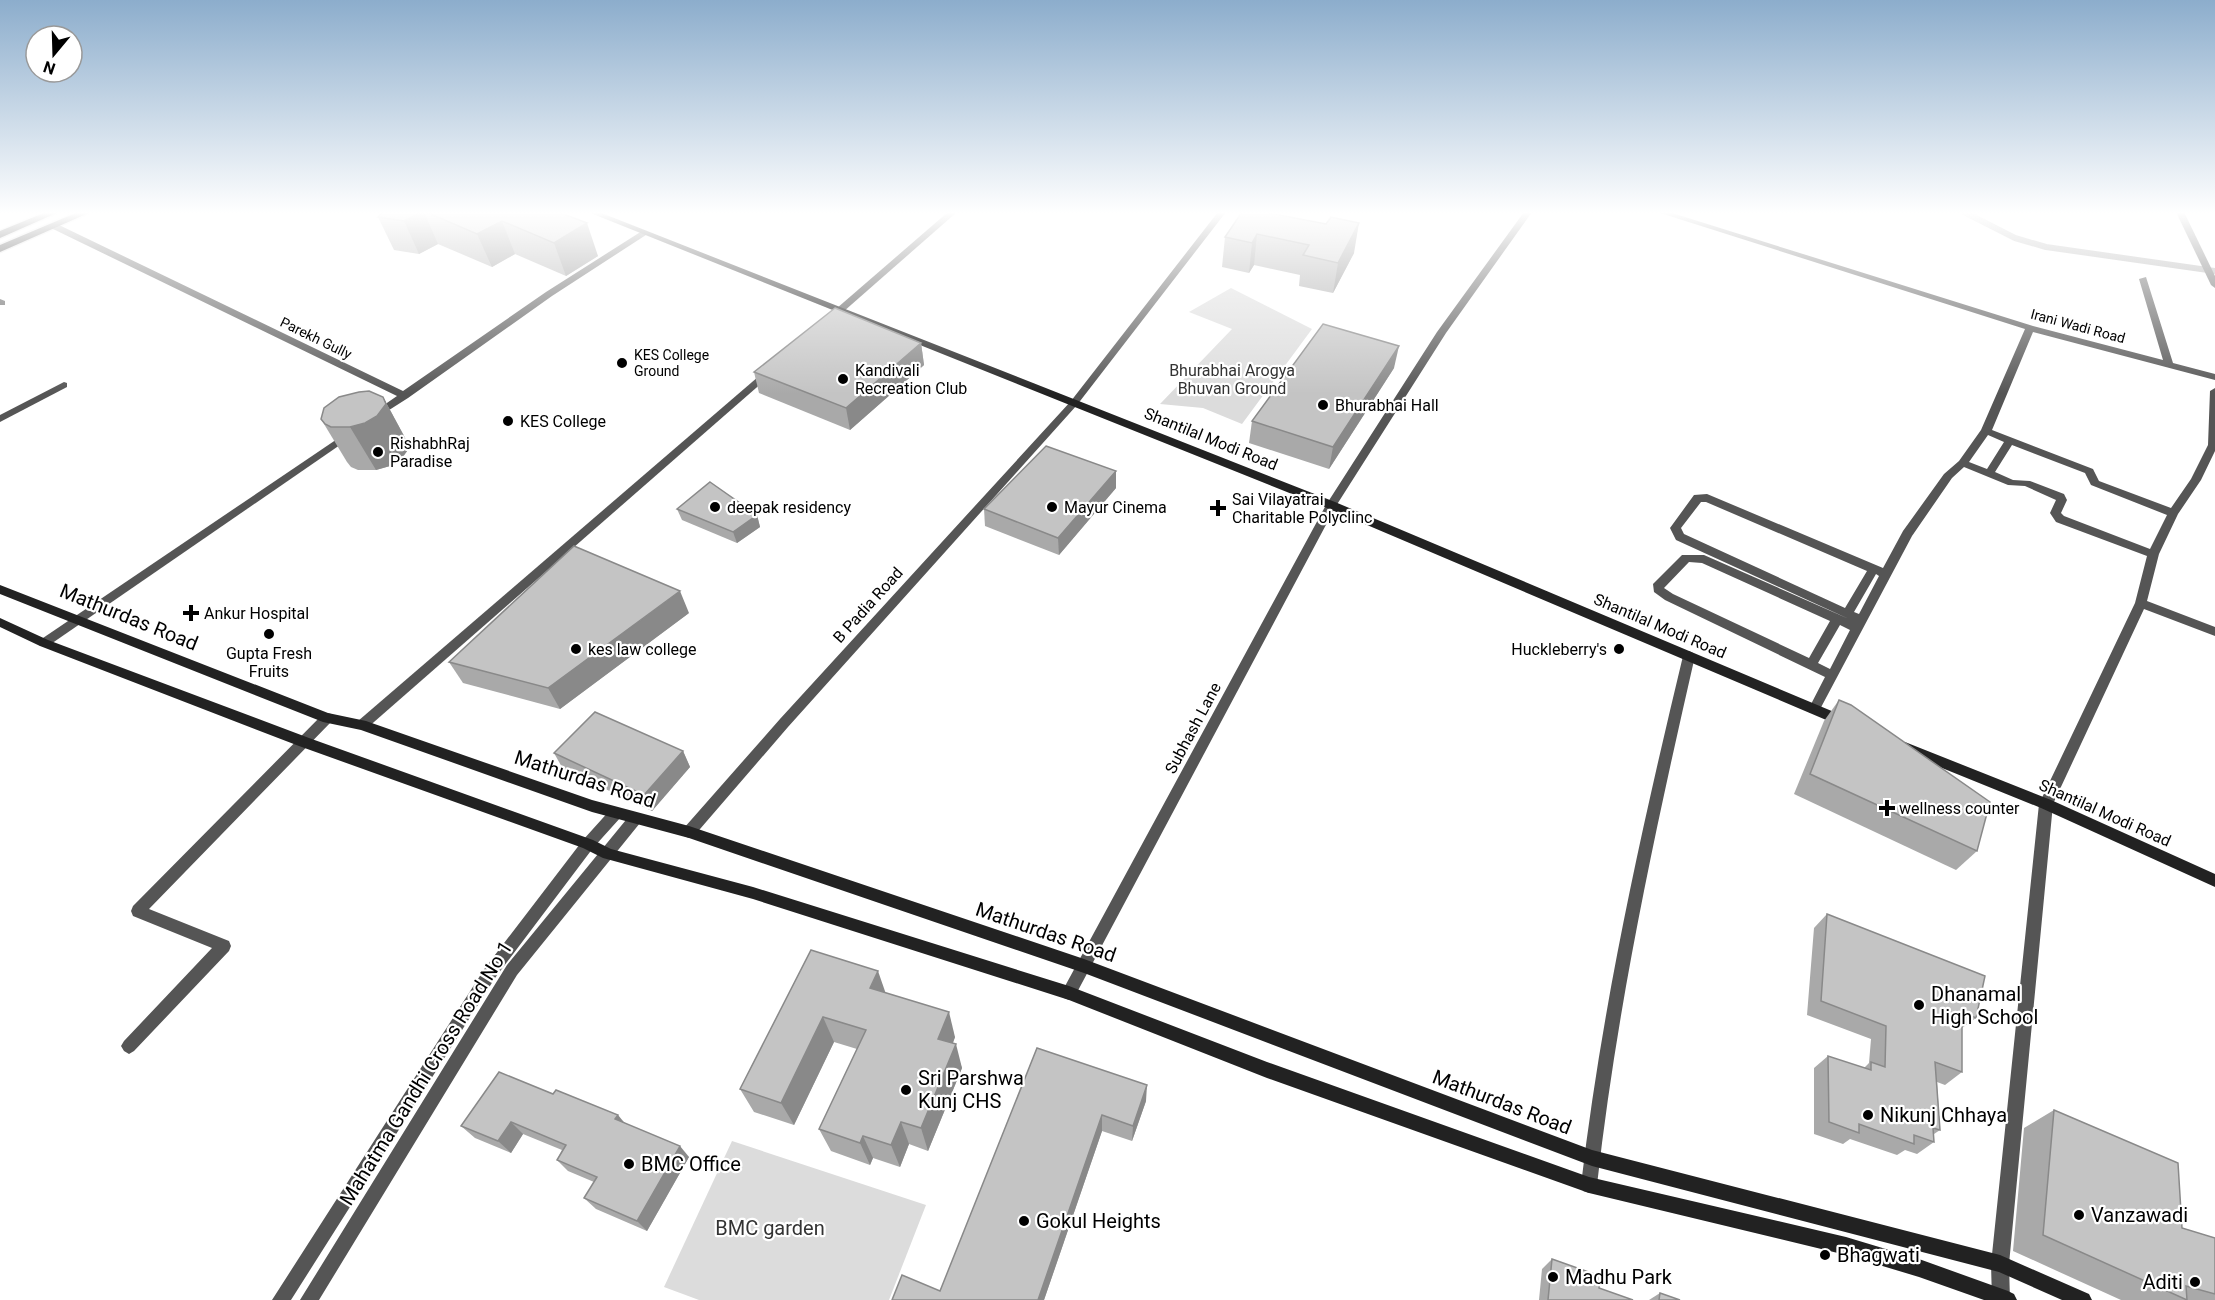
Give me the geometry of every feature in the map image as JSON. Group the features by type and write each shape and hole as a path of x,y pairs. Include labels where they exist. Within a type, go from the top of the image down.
{"street":[{"name":"Parekh Gully","path":"150,273 405,396"},
{"path":"44,643 583,273"},
{"name":"Shantilal Modi Road","path":"741,273 840,309 1331,505 1858,728"},
{"path":"823,325 882,273"},
{"name":"B Padia Road","path":"689,832 784,723 1074,403 1175,273"},
{"path":"1331,505 1442,332 1485,273"},
{"name":"Irani Wadi Road","path":"1854,273 2030,328 2215,377"},
{"path":"2143,279 2169,364"},
{"path":"1814,710 1907,534 1948,476 1963,464 1986,431 2030,328"},
{"path":"362,725 779,363"},
{"path":"0,419 64,385"},
{"path":"0,622 44,643 304,742 588,844 608,854 753,893 1069,993 1267,1070 1589,1185 1846,1246 2003,1299 2000,1264 2046,804 2141,603 2152,554 2173,513 2196,480 2213,445 2215,391"},
{"path":"1986,431 2089,471 2096,483 2173,513"},
{"path":"1989,473 2010,440"},
{"path":"1963,464 2012,483 2026,483 2060,497 2062,500 2055,513 2060,519 2152,554"},
{"path":"1859,624 1680,537 1675,528 1698,498 1707,498 1886,574"},
{"name":"Subhash Lane","path":"1069,993 1331,505"},
{"path":"1832,675 1669,597 1658,589 1659,584 1691,556 1704,559 1842,616"},
{"path":"1811,665 1874,569"},
{"name":"Mathurdas Road","path":"0,589 327,718 362,725 616,813 689,832 1084,966 1592,1158 2000,1264 2083,1300"},
{"path":"2141,603 2215,632"},
{"path":"1589,1185 1607,1047 1644,846 1689,656"},
{"path":"129,1046 224,946 138,910 327,718"},
{"name":"Shantilal Modi Road","path":"1891,741 2046,804 2215,881"},
{"path":"281,1300 490,973 588,844 616,813"},
{"name":"Mahatma Gandhi Cross Road No 1","path":"309,1300 512,970 635,819"}],"green space":[{"name":"Bhurabhai Arogya Bhuvan Ground","path":"1231,288 1312,329 1242,424 1203,408 1160,404 1232,329 1189,312"},
{"name":"BMC garden","path":"732,1141 926,1205 889,1300 699,1300 664,1287"}],"building":[{"name":"Kandivali Recreation Club","path":"835,308 921,343 846,408 754,372"},
{"name":"Bhurabhai Hall","path":"1323,324 1399,346 1333,447 1252,421"},
{"path":"369,391 383,397 386,404 377,416 365,423 350,427 331,427 321,419 324,408 339,397"},
{"name":"Mayur Cinema","path":"1046,446 1116,471 1058,538 984,509"},
{"path":"710,482 757,515 733,532 677,509"},
{"name":"kes law college","path":"574,546 680,591 548,688 449,662"},
{"path":"1839,700 1851,705 1990,802 1977,851 1810,774"},
{"path":"595,712 683,751 644,795 554,753"},
{"path":"1827,914 1985,976 1976,1018 1962,1012 1962,1072 1935,1062 1940,1130 1933,1128 1934,1142 1914,1135 1914,1144 1859,1124 1859,1133 1829,1122 1828,1056 1871,1070 1871,1062 1885,1067 1886,1026 1821,1001"},
{"name":"Sri Parshwa Kunj CHS","path":"811,950 878,971 870,988 949,1012 938,1039 956,1044 921,1128 901,1122 891,1145 863,1136 860,1143 819,1129 866,1030 823,1017 781,1103 740,1089"},
{"name":"Gokul Heights","path":"1037,1048 1147,1085 1133,1126 1102,1115 1038,1300 892,1300 902,1275 940,1291"},
{"name":"BMC Office","path":"499,1072 553,1094 556,1090 618,1115 615,1119 680,1146 637,1221 584,1198 597,1177 557,1160 566,1145 511,1122 498,1141 461,1126"},
{"path":"2054,1110 2178,1163 2182,1228 2215,1238 2215,1294 2186,1286 2187,1300 2043,1235"},
{"path":"1552,1259 1600,1276 1599,1288 1633,1300 1548,1300"},
{"path":"1660,1293 1680,1300 1659,1300"}],"place":[{"name":"KES College Ground","path":"622,363"},
{"name":"Kandivali Recreation Club","path":"843,379"},
{"name":"Bhurabhai Hall","path":"1323,405"},
{"name":"KES College","path":"508,421"},
{"name":"RishabhRaj Paradise","path":"378,452"},
{"name":"deepak residency","path":"715,507"},
{"name":"Mayur Cinema","path":"1052,507"},
{"name":"Sai Vilayatrai Charitable Polyclinc","path":"1218,508"},
{"name":"Ankur Hospital","path":"191,613"},
{"name":"Gupta Fresh Fruits","path":"269,634"},
{"name":"kes law college","path":"576,649"},
{"name":"Huckleberry's","path":"1619,649"},
{"name":"wellness counter","path":"1887,808"},
{"name":"Dhanamal High School","path":"1919,1005"},
{"name":"Sri Parshwa Kunj CHS","path":"906,1090"},
{"name":"Nikunj Chhaya","path":"1868,1115"},
{"name":"BMC Office","path":"629,1164"},
{"name":"Vanzawadi","path":"2079,1215"},
{"name":"Gokul Heights","path":"1024,1221"},
{"name":"Bhagwati","path":"1825,1255"},
{"name":"Madhu Park","path":"1553,1277"},
{"name":"Aditi","path":"2195,1282"}]}
